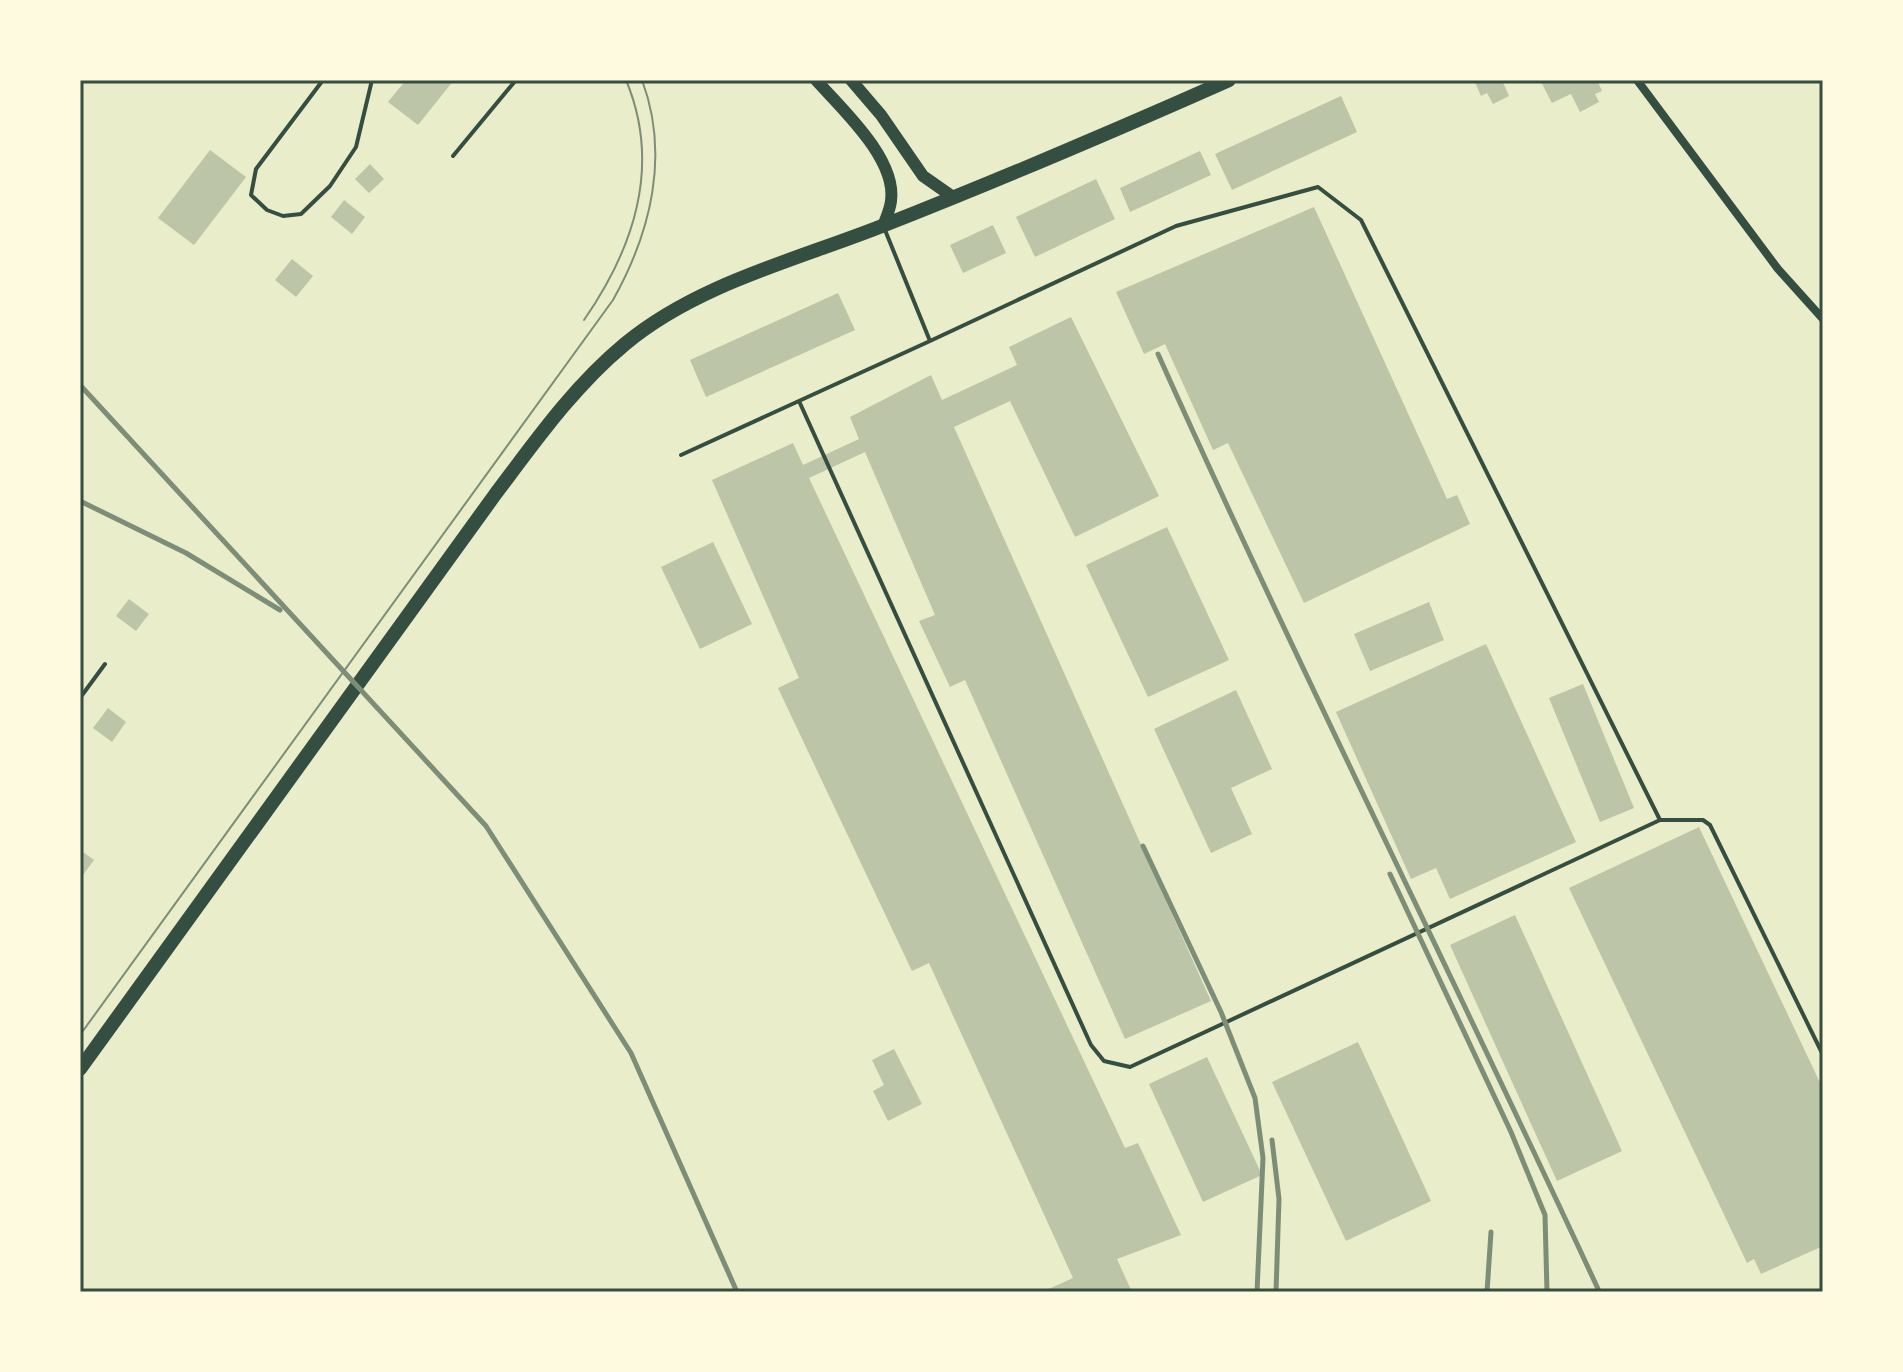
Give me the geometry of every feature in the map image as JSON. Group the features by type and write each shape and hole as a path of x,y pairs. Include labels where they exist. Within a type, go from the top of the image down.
{"main road":[{"path":"816,80 861,131 883,166 890,183 891,200 883,226"},
{"path":"851,80 881,115 923,176 953,197"},
{"path":"80,1069 558,411 625,344 663,317 734,281 883,226 1070,150 1229,80"}],"street":[{"path":"1637,80 1778,269 1823,319"}],"lane":[{"path":"323,80 256,169 251,195 267,210 283,216 301,214 330,186 356,147 372,80"},
{"path":"453,156 516,80"},
{"path":"681,455 1176,226 1318,187 1361,220 1660,820"},
{"path":"883,226 930,341"},
{"path":"799,401 1085,1031 1104,1061 1130,1067 1660,820 1703,820 1710,825 1823,1055"},
{"path":"80,698 105,664"}],"building":[{"path":"406,80 454,80 418,125 388,102"},
{"path":"1474,80 1502,80 1509,96 1493,104 1487,93 1481,96"},
{"path":"1597,80 1602,91 1595,94 1599,102 1580,112 1571,94 1552,103 1541,82"},
{"path":"1341,96 1357,132 1232,190 1215,154"},
{"path":"210,150 246,177 194,245 158,218"},
{"path":"1200,151 1211,175 1130,212 1120,188"},
{"path":"370,164 384,179 369,193 355,179"},
{"path":"1096,179 1115,219 1035,257 1016,217"},
{"path":"344,200 365,217 352,234 331,217"},
{"path":"1314,207 1447,499 1457,495 1470,524 1304,603 1228,443 1213,450 1165,344 1144,354 1116,292"},
{"path":"993,225 1006,253 963,273 950,245"},
{"path":"292,259 313,276 296,297 275,280"},
{"path":"838,293 855,330 706,397 690,360"},
{"path":"1071,317 1159,496 1075,537 1010,401 954,427 1211,1001 1125,1039 965,680 950,687 919,621 935,615 865,452 809,478 1125,1148 1138,1143 1181,1235 1117,1259 1132,1292 1042,1292 1073,1278 929,963 912,971 778,688 799,678 712,480 793,443 803,465 859,439 850,417 931,375 942,400 1017,365 1009,347"},
{"path":"1167,527 1229,660 1148,697 1086,565"},
{"path":"713,542 752,624 700,649 661,567"},
{"path":"129,599 149,614 136,631 116,616"},
{"path":"1429,602 1444,640 1370,671 1354,634"},
{"path":"1486,644 1576,842 1450,899 1436,868 1411,879 1336,712"},
{"path":"1583,684 1634,808 1600,822 1549,698"},
{"path":"1236,690 1272,769 1231,788 1252,834 1211,853 1154,729"},
{"path":"108,708 126,722 112,742 93,728"},
{"path":"1699,827 1823,1089 1823,1246 1761,1274 1754,1259 1747,1263 1569,888"},
{"path":"80,850 94,860 80,879"},
{"path":"1515,915 1622,1151 1557,1181 1450,945"},
{"path":"1358,1042 1431,1201 1346,1241 1272,1082"},
{"path":"894,1049 922,1104 888,1121 873,1091 884,1085 872,1060"},
{"path":"1207,1057 1262,1175 1203,1202 1149,1084"}],"tram line":[{"path":"584,320 617,264 637,205 642,175 642,144 637,112 626,80"},
{"path":"80,1035 613,300 638,247 652,193 655,136 642,80"}],"railway":[{"path":"1158,354 1599,1291"},
{"path":"80,385 486,826 631,1053 737,1292"},
{"path":"80,501 186,553 280,610"},
{"path":"1143,846 1221,1012 1255,1098 1263,1158 1257,1292"},
{"path":"1390,874 1511,1132 1545,1215 1547,1292"},
{"path":"1272,1140 1279,1199 1276,1292"},
{"path":"1487,1292 1491,1232"}]}
